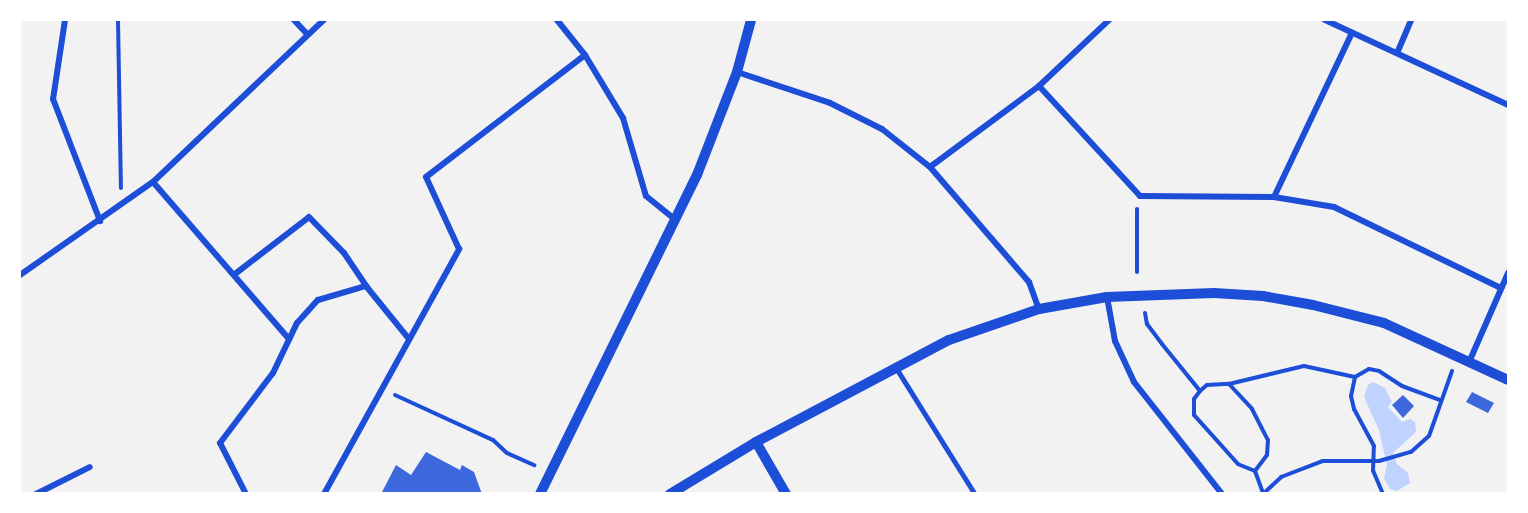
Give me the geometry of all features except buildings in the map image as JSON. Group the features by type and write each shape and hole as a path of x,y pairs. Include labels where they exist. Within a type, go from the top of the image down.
{"street":[{"path":"65,20 53,99 100,221"},
{"path":"294,20 306,33"},
{"path":"20,275 153,182 306,33 324,20"},
{"path":"557,20 585,55 623,118 646,196 676,220"},
{"path":"540,494 676,220 736,72 751,20"},
{"path":"930,167 1039,86 1109,20"},
{"path":"1325,20 1398,51 1509,105"},
{"path":"1398,51 1411,20"},
{"path":"1274,196 1352,33"},
{"path":"324,494 459,249 426,177 585,55"},
{"path":"736,72 830,103 882,129 930,167 1029,282 1039,309"},
{"path":"1039,86 1140,196 1274,196 1334,207 1501,288"},
{"path":"153,182 289,339"},
{"path":"235,274 309,217 344,253 366,286 409,339"},
{"path":"1470,360 1509,273"},
{"path":"246,494 220,443 273,372 297,323 318,300 366,286"},
{"path":"670,494 756,442 949,340 1039,309 1107,297 1175,292 1263,296 1384,323 1470,360 1509,380"},
{"path":"1107,297 1115,341 1134,382 1222,494"},
{"path":"756,442 786,494"},
{"path":"36,494 90,468"}],"lane":[{"path":"895,367 975,494"}],"path":[{"path":"118,20 124,203"},
{"path":"1137,272 1140,196"},
{"path":"1145,312 1152,331 1200,391"},
{"path":"1228,384 1304,366 1355,377 1368,369 1379,371 1402,386 1440,399"},
{"path":"1255,471 1267,454 1268,440 1252,409 1228,384 1220,381 1200,391 1194,399 1194,415 1238,464 1255,471 1263,493 1281,477 1323,460 1383,460 1411,452 1429,436 1440,399 1453,368"},
{"path":"1355,377 1351,396 1354,409 1370,435 1376,486 1383,494"},
{"path":"383,389 493,440 507,453 551,473"}],"water":[{"path":"1373,382 1385,388 1392,402 1388,407 1402,422 1410,419 1415,422 1416,432 1393,453 1397,464 1408,473 1410,483 1397,491 1390,489 1384,478 1387,465 1379,430 1364,397 1368,385"}]}
